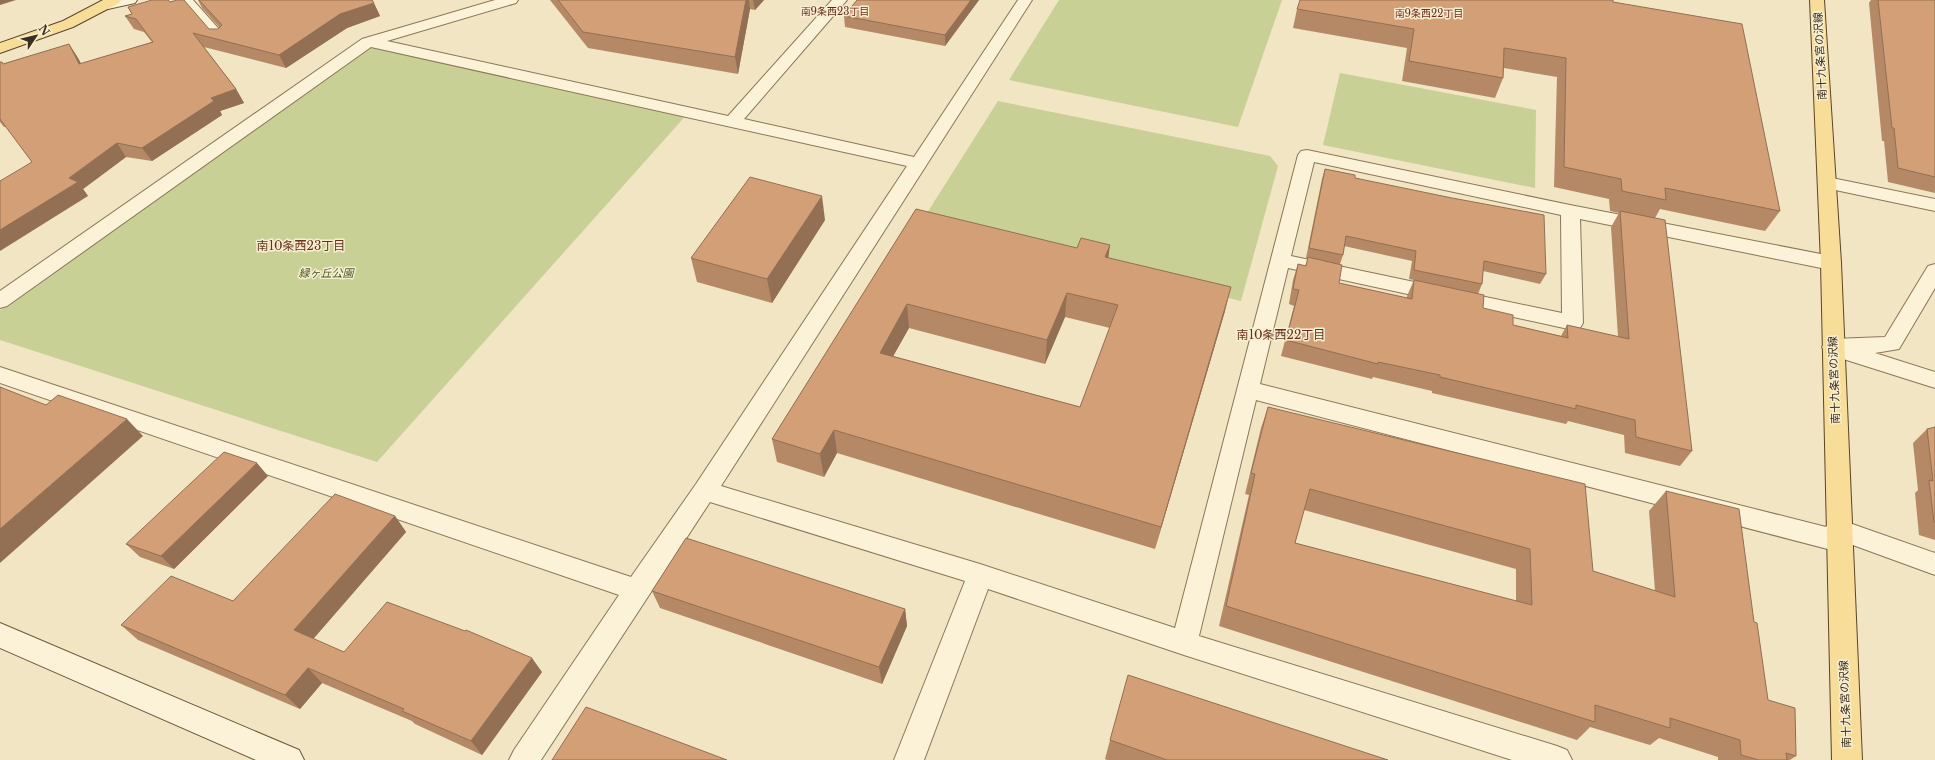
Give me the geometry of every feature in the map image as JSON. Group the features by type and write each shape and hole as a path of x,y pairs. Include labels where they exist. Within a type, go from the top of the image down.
{"main road":[{"name":"南十九条宮の沢線","path":"1817,0 1831,263 1847,760"},
{"path":"0,48 68,24 111,2"}],"street":[{"path":"111,2 130,0"},
{"path":"0,301 368,42 511,0"},
{"path":"732,122 840,0"},
{"path":"524,760 705,491 1025,0"},
{"path":"368,42 918,163"},
{"path":"1184,643 1307,155 1570,211 1831,263"},
{"path":"1827,183 1935,205"},
{"path":"1280,260 1573,323 1570,211"},
{"path":"1833,347 1891,344 1933,278"},
{"path":"1833,347 1935,380"},
{"path":"0,375 637,590"},
{"path":"1247,390 1839,535 1935,564"},
{"path":"705,491 980,575 1184,643 1557,760"},
{"path":"909,760 980,575"},
{"path":"0,635 289,760"}],"lane":[{"path":"187,0 222,40"}],"green space":[{"path":"1059,0 1282,0 1238,127 1009,80"},
{"name":"緑ヶ丘公園","path":"376,46 689,112 377,462 0,340 0,310 349,52"},
{"path":"1340,73 1536,110 1535,188 1323,145"},
{"path":"998,101 1270,156 1278,166 1241,301 920,224"}],"building":[{"path":"152,0 168,0 170,2 184,0 209,29 218,29 222,25 199,0 372,0 374,3 340,14 279,55 193,33 236,89 211,98 214,101 142,148 117,143 69,178 78,182 0,230 0,181 32,162 0,119 0,62 3,64 69,44 79,64 153,42 136,19 125,16 132,14 128,7"},
{"path":"558,0 746,0 735,57 583,32"},
{"path":"857,0 971,0 945,35 844,16"},
{"path":"1300,0 1613,0 1613,2 1742,24 1780,211 1665,188 1666,200 1622,191 1621,179 1564,167 1566,58 1504,48 1503,78 1409,61 1414,29 1297,9"},
{"path":"1878,0 1935,0 1935,177 1898,168 1894,128 1892,128"},
{"path":"1325,169 1355,175 1355,178 1544,215 1546,274 1484,261 1482,284 1414,270 1416,251 1346,236 1343,255 1309,248"},
{"path":"750,177 822,196 767,279 691,258"},
{"path":"916,209 1077,248 1081,238 1110,245 1105,257 1231,287 1161,527 834,430 820,454 772,439","holes":["1067,293 1118,305 1080,407 880,353 907,304 1047,340"]},
{"path":"1620,211 1665,220 1692,451 1636,437 1635,420 1576,405 1576,409 1440,377 1440,375 1378,362 1378,364 1286,340 1299,290 1293,289 1298,264 1306,266 1308,257 1342,265 1339,283 1412,299 1414,280 1484,295 1483,308 1513,315 1513,325 1568,338 1567,325 1629,339"},
{"path":"0,387 46,405 58,395 127,419 0,529"},
{"path":"1268,407 1585,484 1593,571 1675,597 1666,491 1739,509 1754,622 1757,623 1768,700 1795,708 1796,756 1786,753 1787,760 1759,760 1741,755 1740,740 1670,718 1670,728 1595,705 1595,722 1226,606 1255,474 1251,473","holes":["1310,489 1530,549 1532,605 1295,543"]},
{"path":"1935,427 1934,522 1929,480 1933,481 1927,429"},
{"path":"224,452 257,463 161,556 126,544"},
{"path":"335,494 395,516 294,630 344,652 387,602 465,631 466,630 532,658 471,741 402,711 404,709 308,668 285,695 121,625 171,576 233,601"},
{"path":"686,538 905,609 879,667 652,591"},
{"path":"1128,675 1388,760 1167,760 1110,740"},
{"path":"586,707 727,760 552,760"}],"district":[{"name":"南9条西23丁目","path":"835,11"},
{"name":"南9条西22丁目","path":"1429,13"},
{"name":"南10条西23丁目","path":"301,245"},
{"name":"南10条西22丁目","path":"1281,334"}]}
